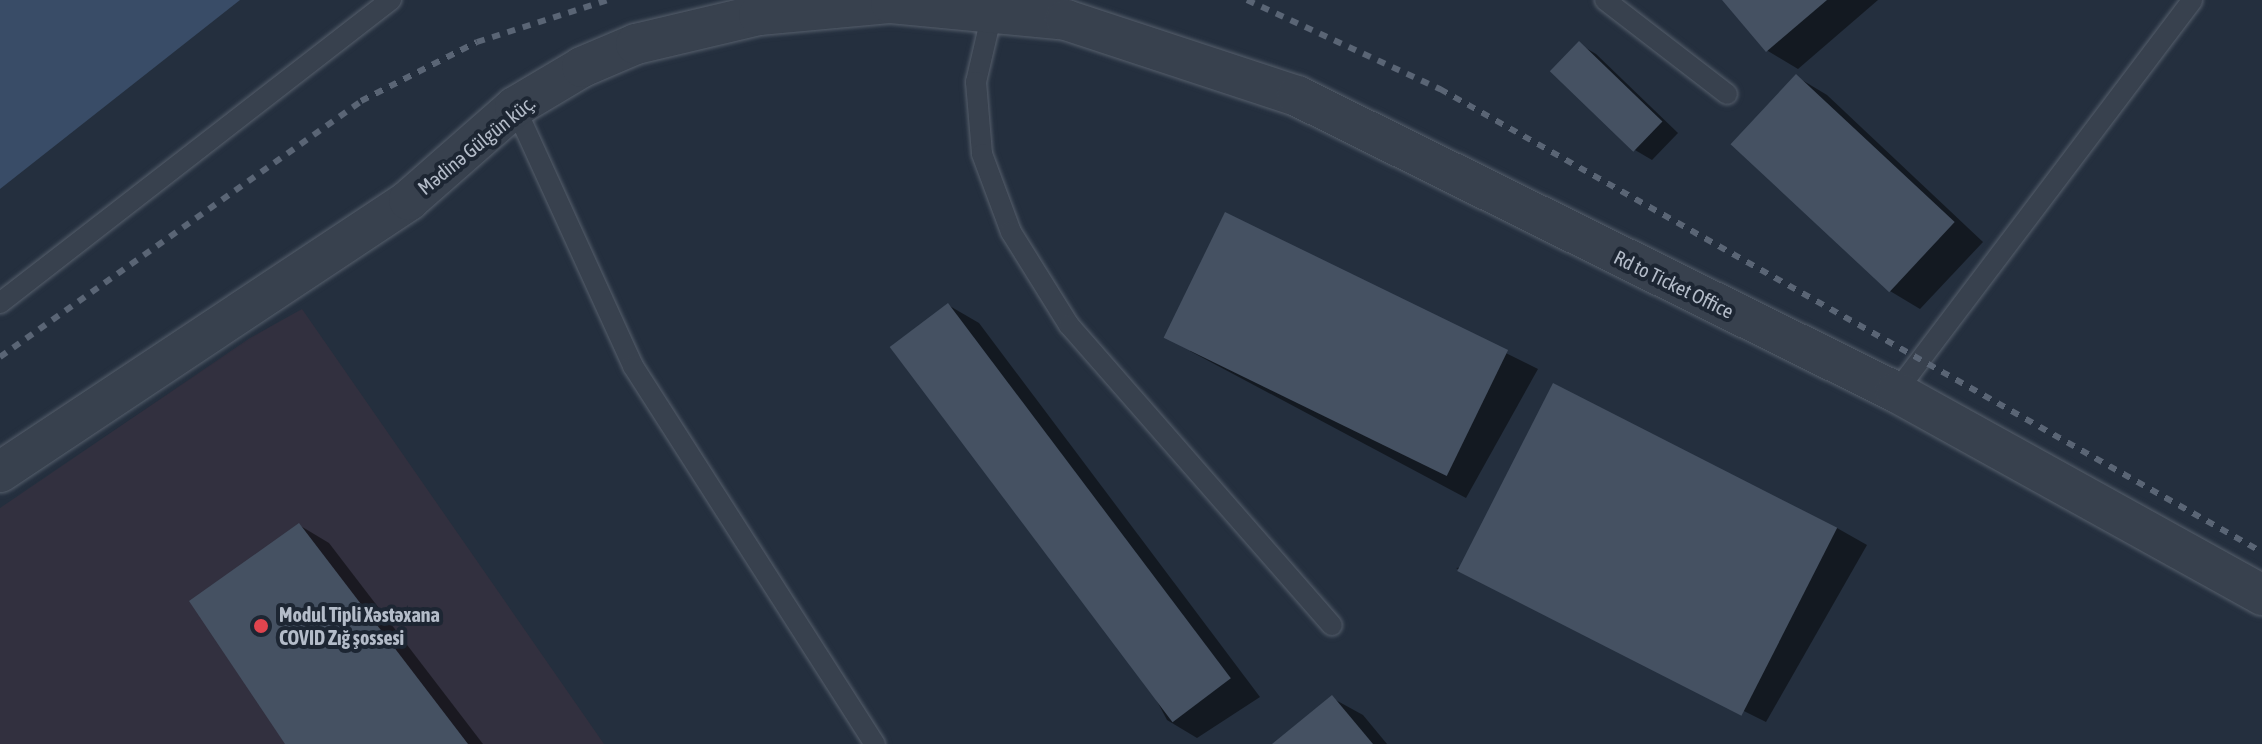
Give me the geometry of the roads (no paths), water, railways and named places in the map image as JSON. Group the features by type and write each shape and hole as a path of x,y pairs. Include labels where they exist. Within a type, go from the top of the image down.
{"street":[{"name":"Mədinə Gülgün küç.","path":"0,472 409,200 515,107 582,67 636,44 759,15 891,3 1058,10"},
{"name":"Rd to Ticket Office","path":"1058,10 1297,96 1896,392 2262,595"}],"lane":[{"path":"0,303 391,0"},
{"path":"1605,0 1727,94"},
{"path":"1896,392 2192,0"},
{"path":"993,9 977,96 982,154 1011,232 1069,325 1332,625"},
{"path":"515,107 633,366 875,744"}],"water":[{"path":"0,0 240,0 0,189"}],"railway":[{"path":"0,357 361,101 477,42 608,0"},
{"path":"1247,0 1440,89 2262,552"}],"place":[{"name":"Modul Tipli Xəstəxana COVID Zığ şossesi","path":"261,626"}]}
